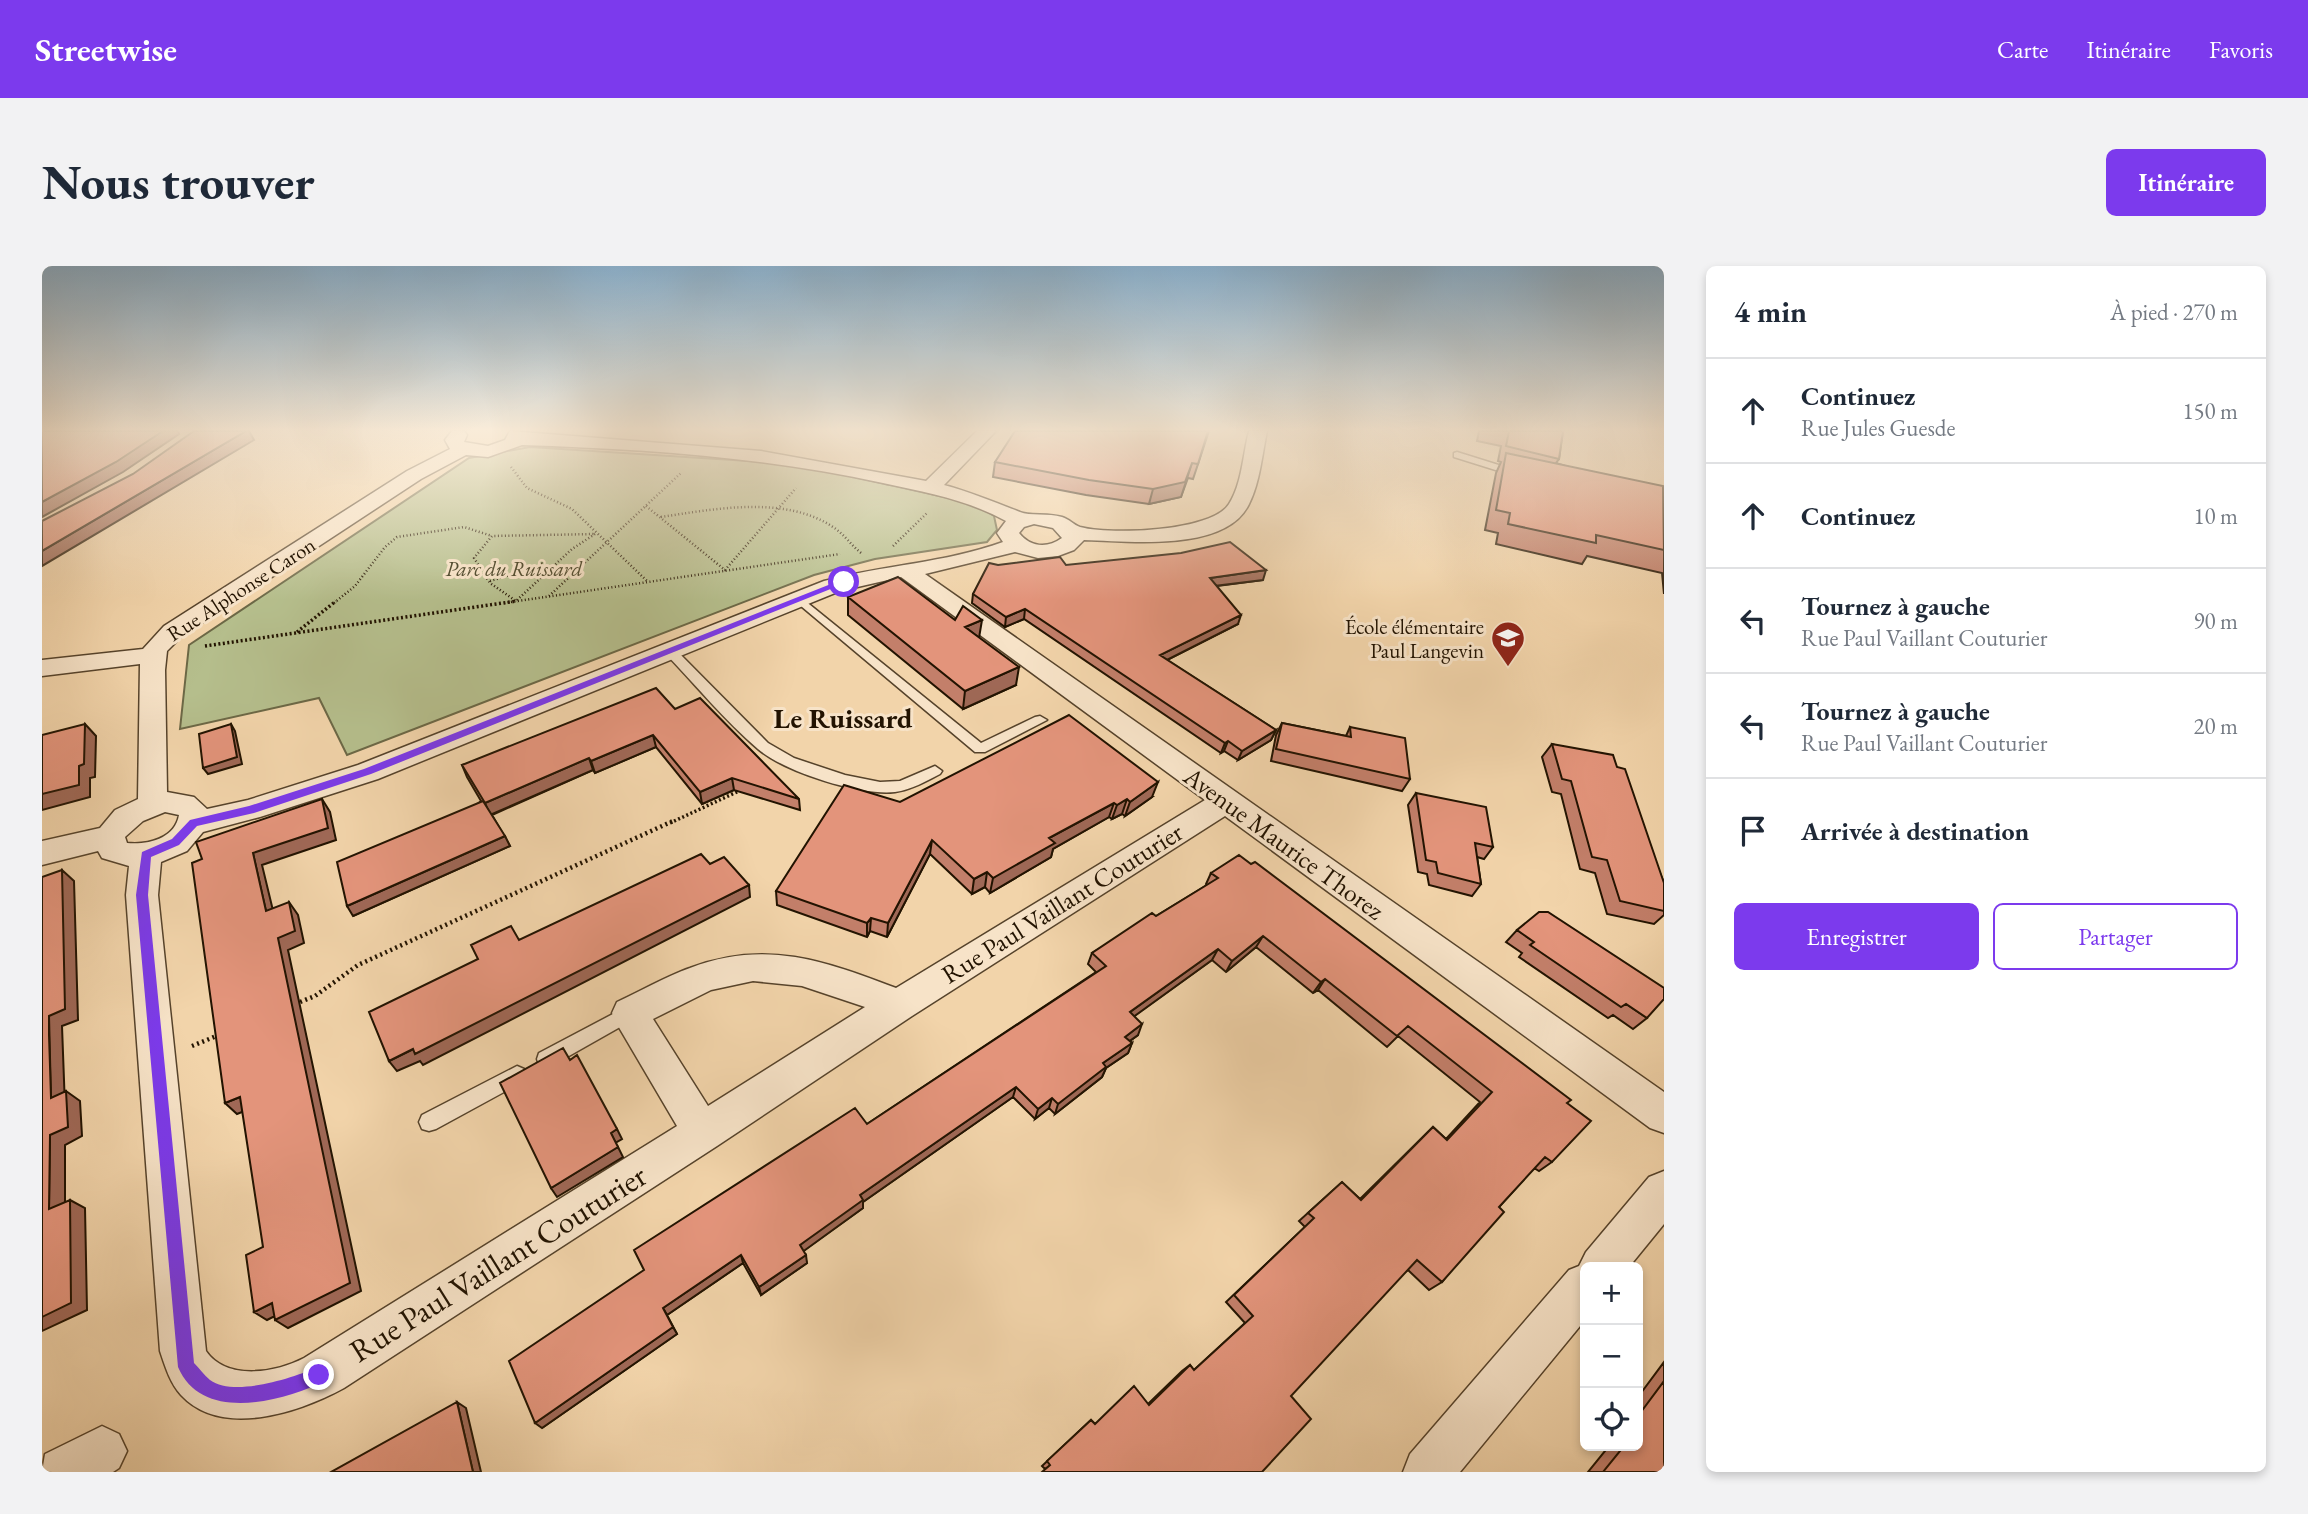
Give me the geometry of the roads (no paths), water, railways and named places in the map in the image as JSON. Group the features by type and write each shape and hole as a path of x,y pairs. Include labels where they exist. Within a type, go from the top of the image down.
{"street":[{"name":"Rue Alphonse Caron","path":"153,804 152,655 158,644 193,617 395,487"},
{"path":"927,487 991,504 1035,551 1055,551 1072,542 1072,533"},
{"path":"110,837 111,847 120,854 146,855 176,842 193,823 250,810 368,772 844,582 894,556 981,557 1019,533 1053,520 1072,533 1172,533 1203,529 1222,521 1239,506 1244,487"},
{"name":"Avenue Maurice Thorez","path":"894,556 1226,802 1664,1115"},
{"path":"42,668 152,655"},
{"path":"42,853 110,837 123,820 153,804 170,802 188,805 194,812 193,823"},
{"name":"Rue Paul Vaillant Couturier","path":"146,855 142,895 186,1367 205,1387 221,1393 270,1393 296,1386 319,1375 703,1133 899,1005 1226,802"},
{"path":"703,1133 630,1013 703,977 763,966 803,969 824,975 899,1005"},
{"path":"1605,1262 1664,1192"},
{"path":"1429,1472 1580,1292"}],"lane":[{"path":"799,599 980,750 1040,720"},
{"path":"669,650 763,746 787,760 880,787 903,785 935,771"},
{"path":"429,1122 630,1013"}],"place":[{"name":"École élémentaire Paul Langevin","path":"1508,668"}],"district":[{"name":"Le Ruissard","path":"843,718"}],"park label":[{"name":"Parc du Ruissard","path":"514,568"}]}
